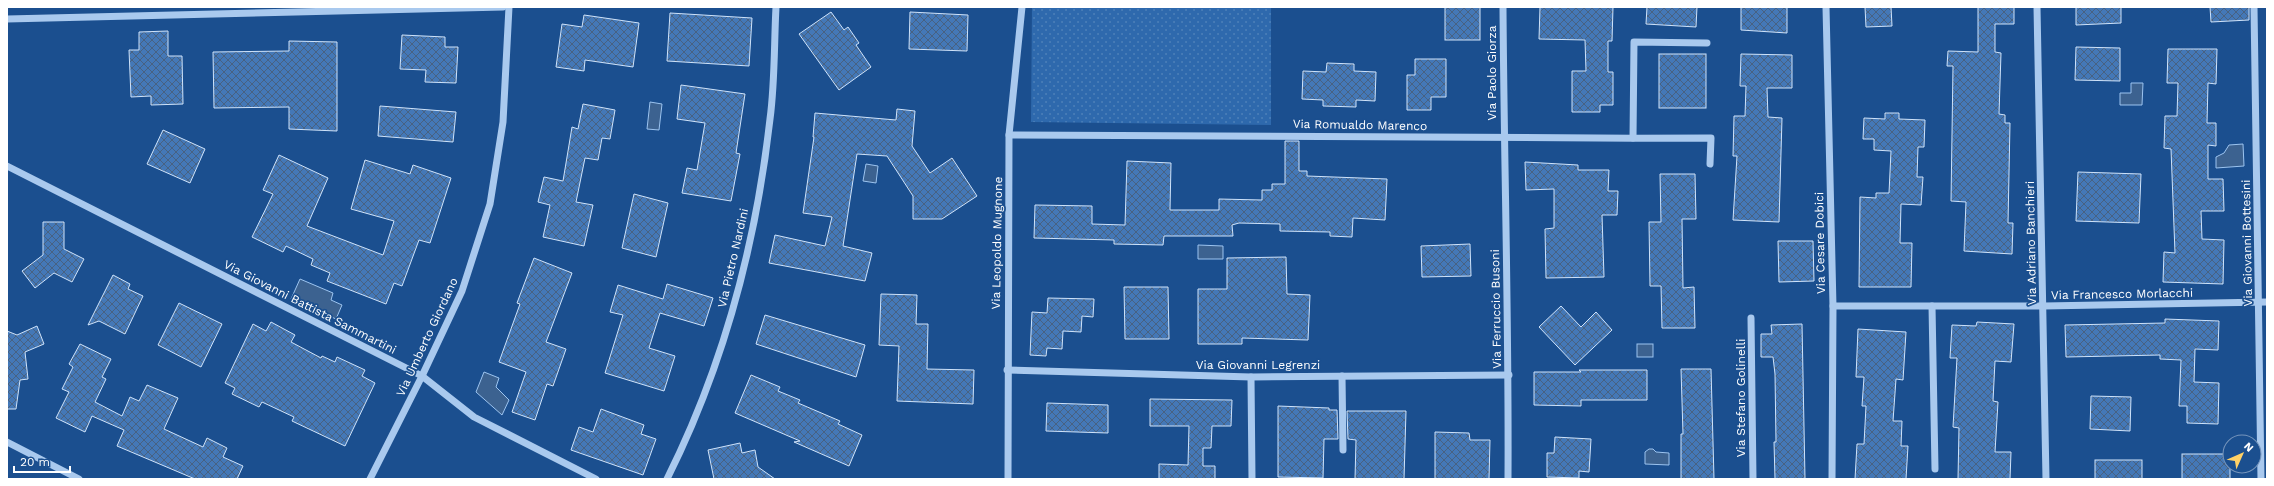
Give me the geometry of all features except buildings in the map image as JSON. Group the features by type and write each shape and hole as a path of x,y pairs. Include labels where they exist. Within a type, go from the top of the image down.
{"street":[{"path":"7,19 502,7"},
{"name":"Via Umberto Giordano","path":"370,479 422,376 462,291 490,204 503,122 509,7"},
{"name":"Via Pietro Nardini","path":"667,479 688,437 729,322 752,236 771,118 776,7"},
{"name":"Via Leopoldo Mugnone","path":"1008,479 1007,370 1009,135 1022,7"},
{"name":"Via Paolo Giorza","path":"1503,7 1503,139"},
{"name":"Via Cesare Dobici","path":"1826,7 1833,306 1832,479"},
{"name":"Via Adriano Banchieri","path":"2037,7 2044,306 2046,479"},
{"name":"Via Giovanni Bottesini","path":"2254,7 2263,302 2261,479"},
{"path":"1633,138 1634,42 1707,43"},
{"name":"Via Romualdo Marenco","path":"1009,135 1284,135 1503,139 1711,138 1710,164"},
{"name":"Via Ferruccio Busoni","path":"1503,139 1508,375 1508,479"},
{"name":"Via Giovanni Battista Sammartini","path":"7,166 422,376 474,417 596,479"},
{"name":"Via Francesco Morlacchi","path":"1833,306 2044,306 2263,302"},
{"path":"1932,306 1935,469"},
{"name":"Via Stefano Golinelli","path":"1752,318 1753,479"},
{"name":"Via Giovanni Legrenzi","path":"1007,370 1251,377 1508,375"},
{"path":"1342,376 1343,450"},
{"path":"1251,377 1252,479"},
{"path":"7,442 78,479"}],"shaded area":[{"path":"1032,7 1271,7 1271,125 1031,122"},
{"path":"2131,83 2143,83 2142,105 2120,105 2120,93 2131,93"},
{"path":"650,102 662,104 659,130 647,129"},
{"path":"2243,144 2244,166 2216,168 2216,157 2224,153 2229,145"},
{"path":"866,164 878,166 876,183 863,181"},
{"path":"1198,245 1223,246 1223,259 1198,259"},
{"path":"300,279 333,293 331,300 342,305 336,319 291,299"},
{"path":"1637,344 1653,344 1653,357 1637,357"},
{"path":"484,372 499,378 496,387 509,400 502,415 476,392"},
{"path":"1649,449 1653,449 1656,452 1669,453 1669,465 1645,464 1645,452"}]}
